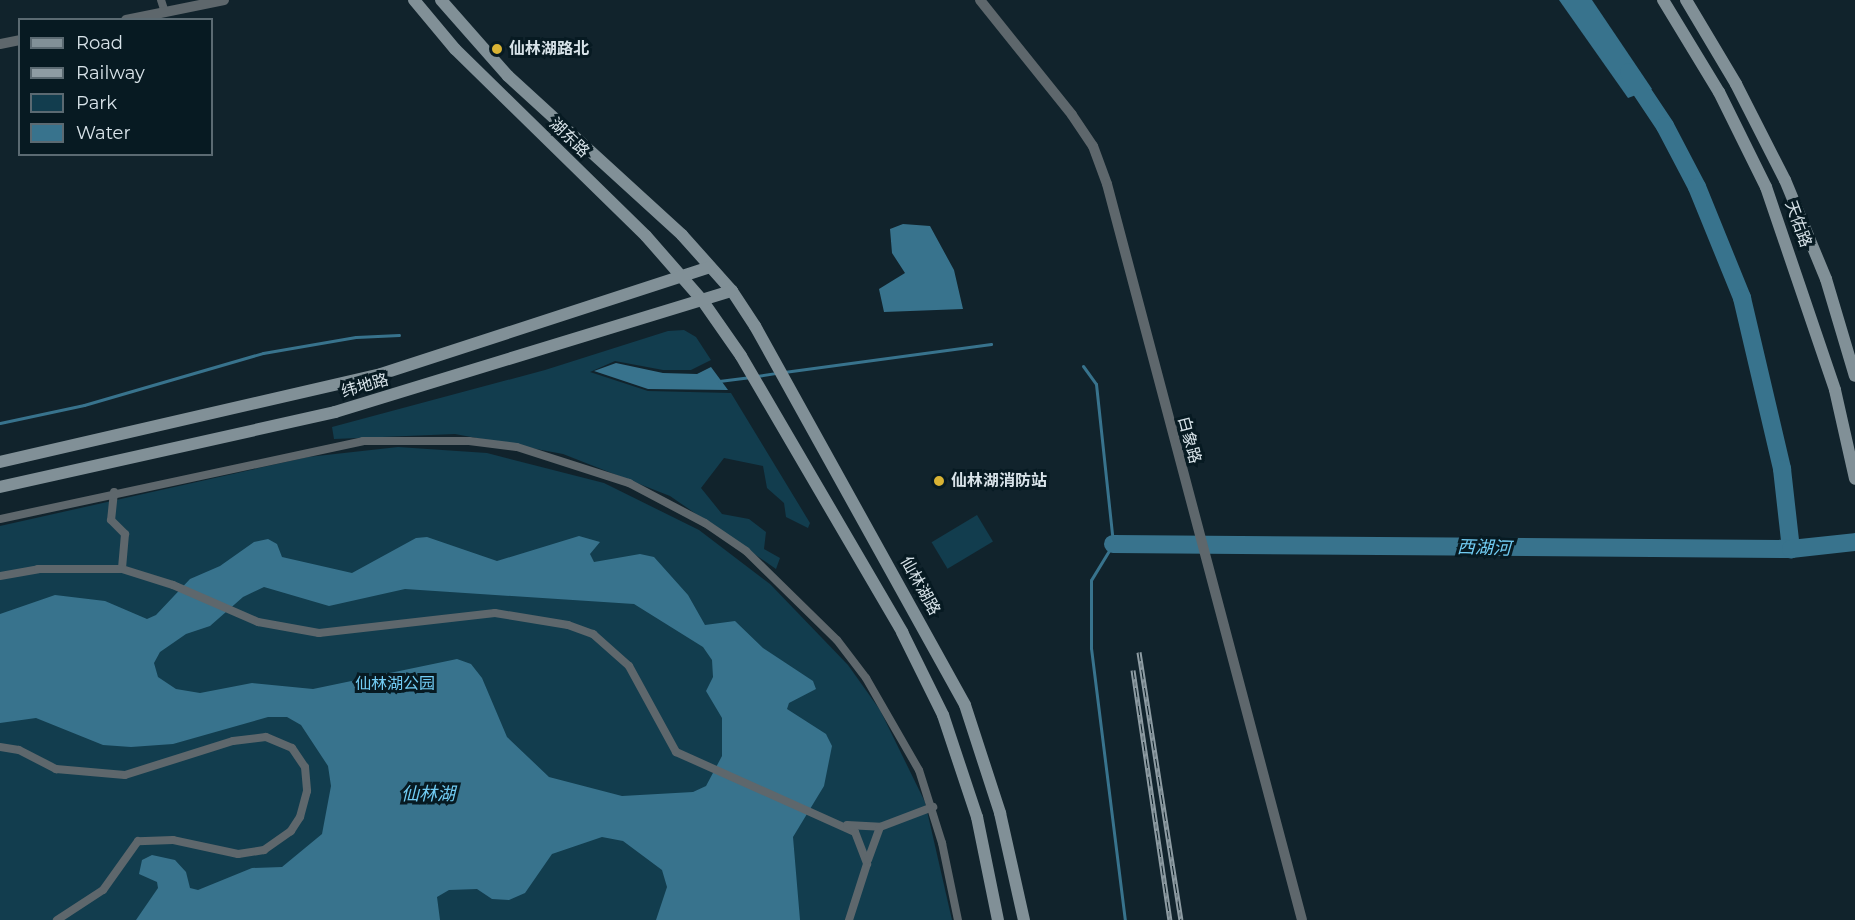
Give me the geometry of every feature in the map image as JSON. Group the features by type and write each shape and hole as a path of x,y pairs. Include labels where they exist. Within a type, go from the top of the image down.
{"main road":[{"name":"湖东路","path":"414,0 455,49 682,276 702,300"},
{"name":"湖东路","path":"441,0 507,76 648,200 732,291"},
{"name":"天佑路","path":"1663,0 1719,92 1766,187 1832,378 1855,480"},
{"name":"天佑路","path":"1686,0 1736,84 1785,180 1826,279 1855,376"},
{"name":"纬地路","path":"0,462 381,374 710,267"},
{"name":"纬地路","path":"0,487 335,412 732,291"},
{"name":"仙林湖路","path":"732,291 791,387 965,705 1000,813 1024,920"},
{"path":"702,300 761,389 902,632 943,715 977,817 998,920"},
{"path":"977,817 1000,813"}],"street":[{"path":"161,0 165,12"},
{"path":"136,18 224,0"},
{"name":"白象路","path":"980,0 1093,146 1191,506 1209,583 1302,920"},
{"path":"0,44 18,40"},
{"path":"0,519 315,448 412,439 517,447 628,483 705,523 746,551 837,640 888,714 933,807 958,920"},
{"path":"114,492 111,520 125,534 122,569"},
{"path":"0,576 38,569 122,569 173,585 236,613 319,633 495,613 568,625 593,634 629,666 671,748 695,765 844,824 880,827 933,807"},
{"path":"0,747 18,750 56,769 125,775 233,741 266,737 292,748 305,767 307,791 300,817 291,831 264,850 238,854 173,840 138,841 103,890 57,920"},
{"path":"844,824 860,840 867,864"},
{"path":"849,920 880,827"}],"green space":[{"path":"684,330 696,337 711,360 691,370 663,370 615,361 590,372 648,391 731,393 810,523 808,528 786,517 784,503 767,488 763,466 724,458 701,488 722,514 749,519 766,532 764,549 780,558 776,569 670,496 563,454 455,434 334,439 332,427 545,370 668,331"},
{"name":"仙林湖公园","path":"398,447 487,453 604,483 699,530 770,584 848,665 880,710 925,802 952,920 0,920 0,526 308,457"},
{"path":"977,515 993,542 948,569 932,542"}],"water":[{"path":"1559,0 1592,0 1652,89 1628,98"},
{"path":"903,224 930,226 954,270 963,309 884,312 879,289 905,273 892,253 890,229"},
{"path":"616,363 663,373 697,374 711,367 728,390 648,389 594,371"},
{"name":"仙林湖","path":"579,536 600,542 590,554 594,562 640,554 654,557 688,595 705,625 735,621 763,648 813,681 816,689 789,703 787,709 826,734 832,746 824,786 793,837 800,920 656,920 667,887 662,870 623,841 602,837 552,854 525,893 509,900 492,899 477,889 449,890 437,897 440,920 136,920 158,888 157,882 139,874 142,860 152,855 175,860 186,872 190,888 198,890 252,868 282,867 322,834 331,786 328,766 301,725 287,717 268,717 173,744 131,747 103,745 36,718 0,723 0,614 55,595 105,601 147,619 156,615 190,579 220,566 254,542 268,539 277,544 282,557 352,573 416,538 427,537 497,561","holes":["264,587 329,606 405,589 634,604 703,647 712,660 713,677 706,691 722,718 722,756 706,786 693,792 622,796 549,777 507,737 482,678 471,664 457,659 313,689 252,683 200,693 176,689 158,677 154,663 160,652 186,634 210,626 243,597"]}],"waterway":[{"path":"1629,72 1665,126 1697,187 1742,298 1782,469 1791,549"},
{"path":"0,423 84,405 263,353 356,337 399,335"},
{"path":"784,372 991,344"},
{"path":"1083,366 1096,384 1113,544 1091,580 1091,648 1125,920"},
{"path":"757,376 777,373"},
{"path":"719,381 751,377"},
{"name":"西湖河","path":"1113,544 1791,549 1855,542"}],"railway":[{"path":"1139,652 1181,920"},
{"path":"1133,670 1170,920"}],"place":[{"name":"仙林湖路北","path":"497,49"},
{"name":"仙林湖消防站","path":"939,481"}]}
